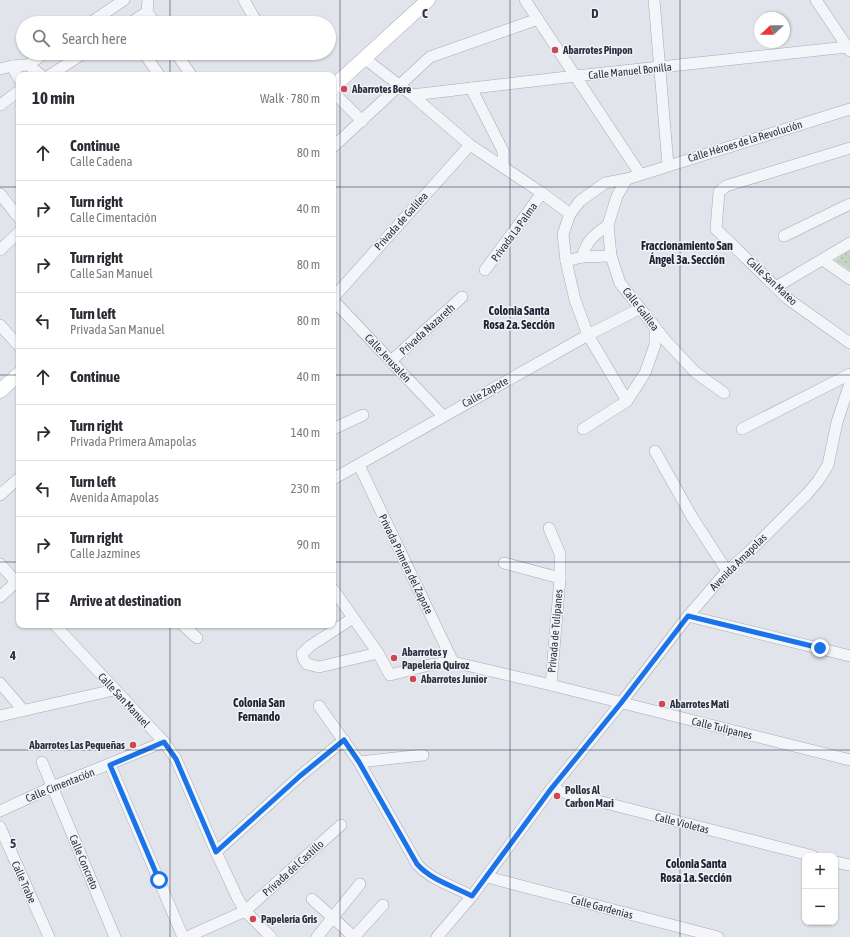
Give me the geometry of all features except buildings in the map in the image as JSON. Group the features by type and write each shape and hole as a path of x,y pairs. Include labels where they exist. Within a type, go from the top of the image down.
{"main road":[{"path":"336,84 428,0"},
{"path":"0,391 16,377"}],"street":[{"path":"103,16 124,0"},
{"path":"148,0 147,12 150,16"},
{"path":"244,0 252,16"},
{"path":"525,0 640,174 605,183 580,201 570,214 563,234 566,261 574,300 588,335 627,401"},
{"path":"654,0 668,165"},
{"path":"816,0 849,49"},
{"path":"141,16 147,12"},
{"path":"336,144 430,57 538,19"},
{"name":"Calle Manuel Bonilla","path":"412,96 576,76 849,49"},
{"path":"364,58 470,144 570,214"},
{"path":"0,70 12,66 28,65 35,60"},
{"path":"55,72 73,60"},
{"path":"149,60 157,72"},
{"path":"181,60 189,72"},
{"path":"28,65 37,72"},
{"path":"12,66 16,73"},
{"path":"471,88 503,151 503,167"},
{"path":"0,105 16,93"},
{"path":"336,95 362,121"},
{"name":"Calle Héroes de la Revolución","path":"640,174 850,108"},
{"name":"Privada de Galilea","path":"336,296 470,144"},
{"name":"Calle San Mateo","path":"850,148 726,186 719,192 716,229 788,299 850,343"},
{"name":"Calle Galilea","path":"627,178 616,196 608,225 611,256 620,283 639,309 695,372 724,393"},
{"name":"Privada La Palma","path":"486,270 542,193"},
{"path":"0,194 16,214"},
{"path":"784,236 850,204"},
{"path":"582,257 586,245 595,235 608,225"},
{"path":"0,250 16,235"},
{"path":"776,287 850,243"},
{"path":"566,261 582,257 611,256"},
{"path":"822,260 850,280"},
{"name":"Privada Nazareth","path":"391,361 462,297"},
{"name":"Calle Jerusalén","path":"336,302 443,416"},
{"name":"Calle Zapote","path":"336,478 359,466 443,416 588,335 639,309"},
{"path":"0,325 16,343"},
{"path":"583,429 627,401 645,373 655,345 655,327"},
{"path":"742,429 850,374"},
{"name":"Avenida Amapolas","path":"437,937 487,877 551,789 621,703 688,616 727,571 749,552 808,494 818,481 828,465 837,422 850,383"},
{"path":"336,428 363,415"},
{"path":"655,451 692,516 727,571"},
{"name":"Privada Primera del Zapote","path":"359,466 453,662"},
{"path":"0,495 16,481"},
{"name":"Privada de Tulipanes","path":"549,528 560,554 560,578 551,685"},
{"name":"Privada de Tulipanes","path":"504,563 560,578"},
{"path":"0,564 16,582"},
{"path":"0,597 16,585"},
{"path":"336,593 378,653 390,675 429,665 453,662"},
{"path":"688,616 850,656"},
{"path":"353,618 310,646 302,654 304,660 307,664 319,668 378,653"},
{"name":"Calle San Manuel","path":"58,628 164,742 176,759 216,852 245,911 271,937"},
{"path":"186,628 197,638"},
{"name":"Calle Tulipanes","path":"453,662 850,760"},
{"path":"0,683 23,710"},
{"path":"0,716 114,690"},
{"path":"319,706 359,762 417,864 431,876 472,896"},
{"path":"216,852 300,776 344,740"},
{"name":"Calle Cimentación","path":"0,810 52,787 110,765 164,742"},
{"path":"359,762 423,755"},
{"name":"Calle Concreto","path":"42,762 115,937"},
{"path":"110,765 183,937"},
{"name":"Calle Violetas","path":"551,789 802,853"},
{"name":"Privada del Castillo","path":"187,937 245,911 341,825"},
{"name":"Calle Trabe","path":"0,827 49,937"},
{"path":"838,863 850,865"},
{"name":"Calle Gardenias","path":"487,877 718,937"},
{"path":"317,937 360,884"},
{"path":"312,899 354,937 383,905"}],"green space":[{"path":"850,250 850,271 835,260"}],"place":[{"name":"Abarrotes Pinpon","path":"555,50"},
{"name":"Abarrotes Bere","path":"344,89"},
{"name":"Abarrotes y Papeleria Quiroz","path":"394,658"},
{"name":"Abarrotes Junior","path":"413,679"},
{"name":"Abarrotes Mati","path":"662,704"},
{"name":"Abarrotes Las Pequeñas","path":"133,745"},
{"name":"Pollos Al Carbon Mari","path":"557,796"},
{"name":"Papelería Gris","path":"253,919"}],"district":[{"name":"Fraccionamiento San Ángel 3a. Sección","path":"687,253"},
{"name":"Colonia Santa Rosa 2a. Sección","path":"519,318"},
{"name":"Colonia San Fernando","path":"259,710"},
{"name":"Colonia Santa Rosa 1a. Sección","path":"696,871"}],"route":[{"path":"159,880 110,765 164,742 176,759 216,852 300,776 344,740 359,762 417,864 431,876 472,896 551,789 621,703 688,616 820,648"}]}
